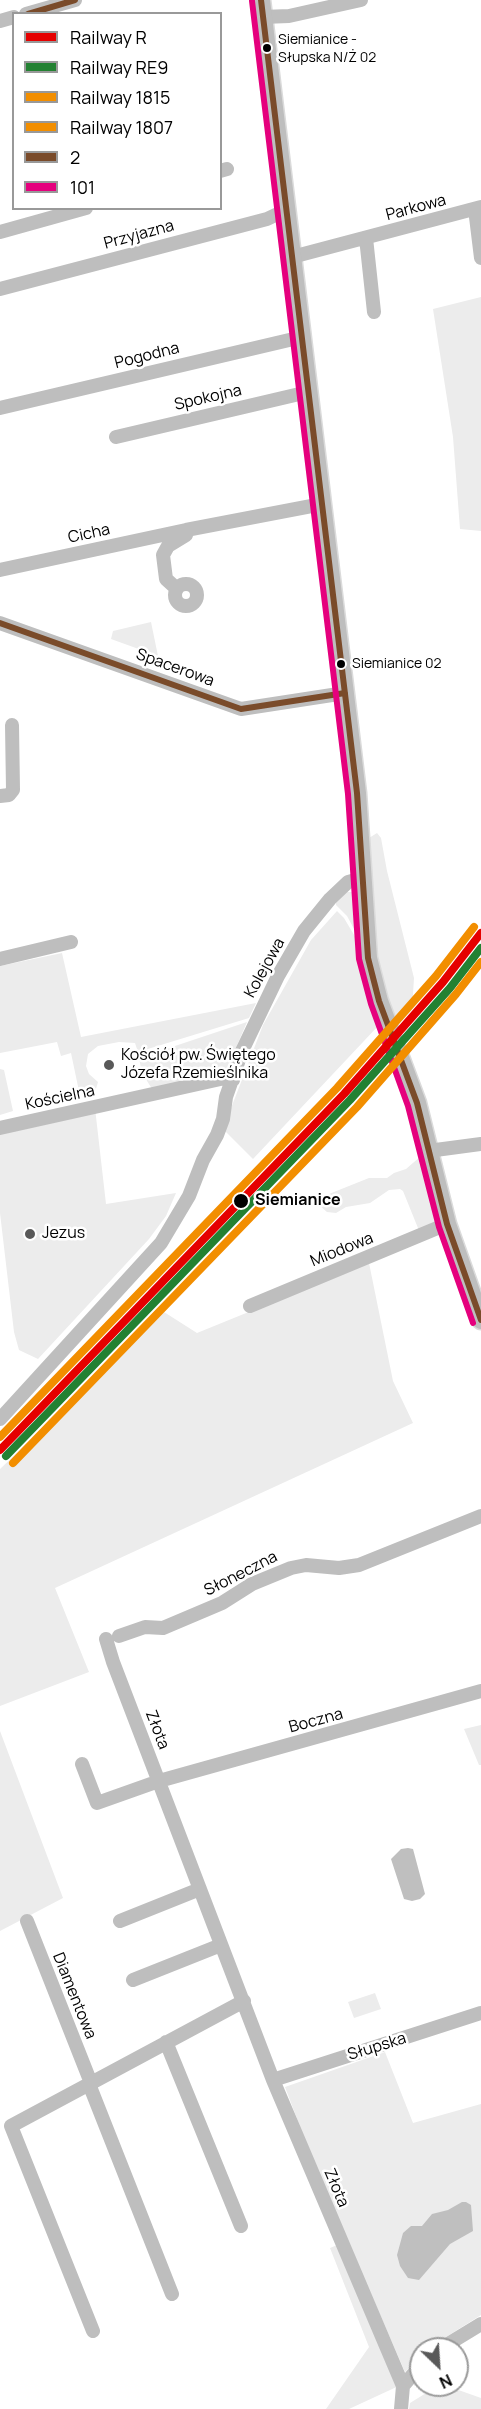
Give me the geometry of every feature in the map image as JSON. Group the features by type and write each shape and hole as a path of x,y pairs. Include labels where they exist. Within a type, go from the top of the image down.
{"main road":[{"path":"262,8 345,693 358,810 368,958 375,990 417,1103 447,1224 481,1320"}],"street":[{"path":"33,12 75,0"},
{"path":"262,8 289,16 361,0"},
{"name":"Parkowa","path":"292,257 478,208 481,258"},
{"path":"0,232 79,210"},
{"name":"Przyjazna","path":"0,289 267,219 286,210"},
{"path":"366,238 374,312"},
{"name":"Pogodna","path":"0,408 302,337"},
{"name":"Spokojna","path":"117,437 308,392"},
{"name":"Cicha","path":"0,570 186,530 322,504"},
{"path":"177,589 166,579 163,555 168,546 186,535 186,530"},
{"name":"Spacerowa","path":"0,623 241,709 345,693"},
{"path":"0,796 9,795 13,790 12,725"},
{"name":"Kolejowa","path":"0,1419 161,1243 189,1196 202,1160 223,1119 226,1097 242,1051 263,1005 304,931 342,887 348,882 363,878"},
{"path":"0,960 71,942"},
{"name":"Kościelna","path":"0,1128 225,1078 233,1080"},
{"path":"428,1151 481,1144"},
{"name":"Miodowa","path":"250,1306 447,1224"},
{"name":"Słoneczna","path":"113,1637 145,1627 163,1628 222,1604 252,1584 291,1568 306,1565 339,1568 359,1565 481,1516"},
{"name":"Złota","path":"113,1637 113,1662 273,2080 404,2386"},
{"name":"Boczna","path":"82,1764 97,1803 159,1781 481,1690"},
{"path":"120,1921 200,1889"},
{"name":"Diamentowa","path":"27,1921 90,2083"},
{"path":"133,1980 221,1945"},
{"path":"93,2331 11,2126 244,2001"},
{"name":"Słupska","path":"273,2080 481,2013"},
{"path":"166,2042 241,2226"},
{"path":"90,2083 172,2294"},
{"path":"460,2337 481,2324"},
{"path":"402,2409 404,2386 409,2380"}],"shaded area":[{"path":"481,297 481,531 460,529 453,437 433,309"},
{"path":"151,622 158,656 111,639 113,631"},
{"path":"377,833 381,838 414,978 412,1010 397,1026 387,998 375,943 369,838"},
{"path":"347,892 352,892 357,896 360,940 347,916 336,905 336,900"},
{"path":"337,911 357,940 365,988 379,1025 253,1159 223,1129 263,1025 311,940"},
{"path":"62,953 81,1037 256,1003 249,1018 138,1052 135,1043 119,1042 98,1046 88,1054 86,1066 89,1074 98,1082 95,1092 80,1096 71,1053 61,1056 57,1042 0,1053 0,966"},
{"path":"247,1022 225,1073 154,1092 142,1073 139,1058"},
{"path":"0,1069 4,1070 13,1111 0,1115"},
{"path":"95,1108 106,1204 176,1193 166,1216 149,1239 38,1359 19,1350 14,1332 0,1213 0,1130"},
{"path":"421,1156 436,1226 420,1233 403,1191 400,1189 389,1190 370,1203 346,1207 336,1213 327,1212 318,1202 324,1196 369,1178 387,1178 406,1169"},
{"path":"369,1263 393,1381 413,1423 55,1588 89,1672 0,1706 0,1469 164,1312 197,1333"},
{"path":"481,1725 481,1765 479,1765 464,1729"},
{"path":"0,1731 63,1898 0,1931"},
{"path":"401,1849 413,1849 425,1894 420,1899 412,1901 404,1899 391,1859"},
{"path":"375,1993 381,2009 354,2018 348,2002"},
{"path":"385,2052 413,2123 481,2104 481,2315 446,2337 409,2337 409,2368 405,2372 313,2161 285,2087"},
{"path":"462,2202 471,2205 473,2231 450,2244 419,2280 408,2278 400,2266 397,2255 403,2233 411,2226 422,2226 432,2214 448,2210"},
{"path":"342,2243 403,2384 349,2409 326,2409 369,2347 330,2248"},
{"path":"469,2394 481,2398 481,2409 409,2409 410,2403 420,2397 469,2397"}],"rail line":[{"name":"1815","path":"0,1437 337,1088 436,976 474,927"},
{"name":"R","path":"0,1450 344,1094 443,982 481,933"},
{"name":"RE9","path":"6,1456 350,1100 450,988 481,948"},
{"name":"1807","path":"13,1463 357,1107 481,962"}],"transit line":[{"name":"2","path":"35,12 75,0"},
{"name":"2","path":"261,0 357,793 368,958 379,1001 417,1103 447,1224 481,1320"},
{"name":"101","path":"252,1 348,794 359,959 371,1004 408,1106 439,1227 473,1323"},
{"name":"2","path":"0,623 241,709 345,693"}],"place":[{"name":"Siemianice - Słupska N/Ż 02","path":"267,48"},
{"name":"Siemianice 02","path":"341,664"},
{"name":"Kościół pw. Świętego Józefa Rzemieślnika","path":"109,1065"},
{"name":"Siemianice","path":"241,1201"},
{"name":"Jezus","path":"30,1234"}]}
